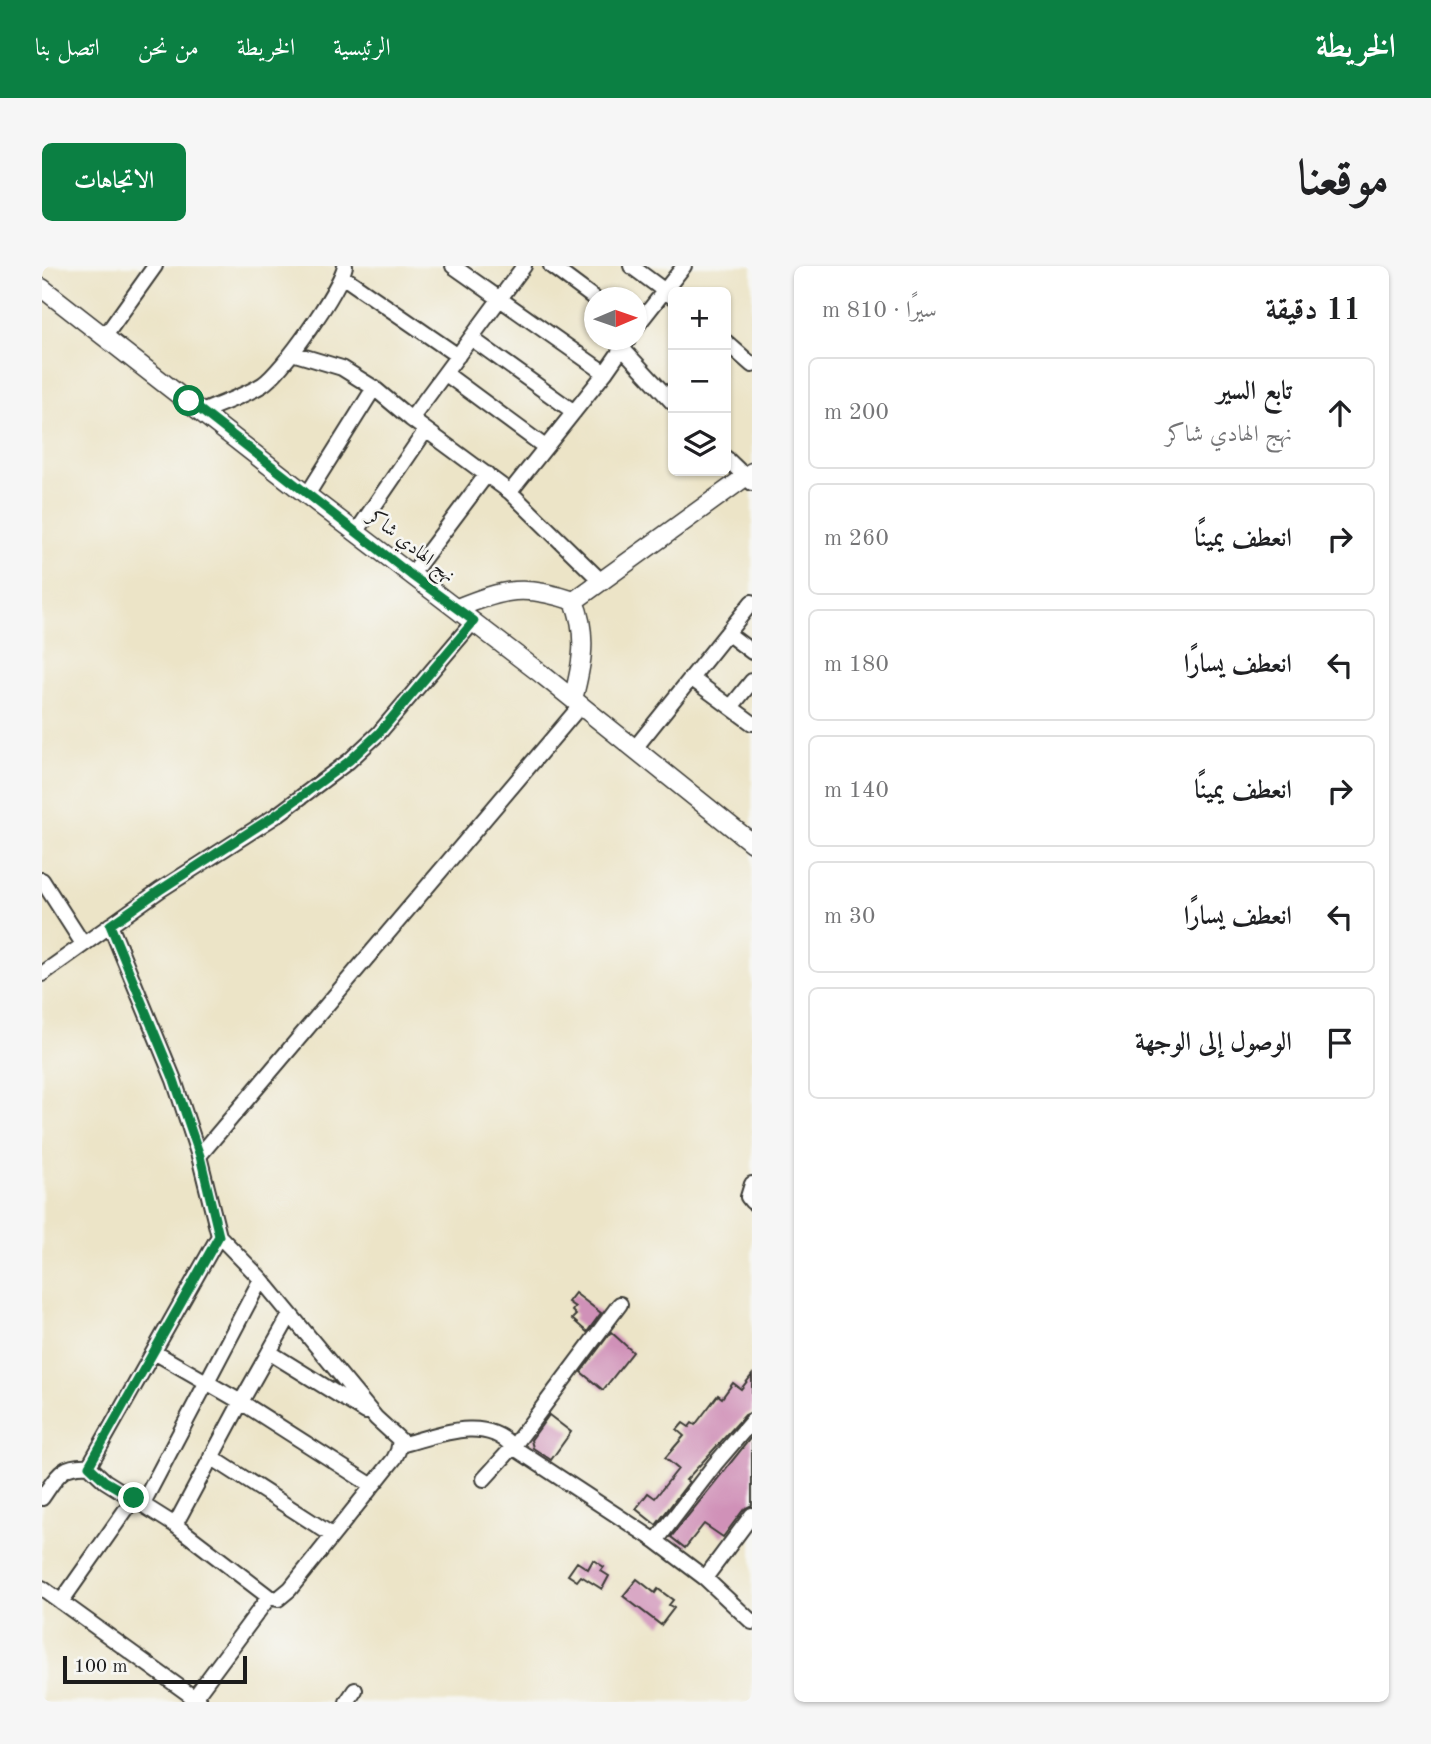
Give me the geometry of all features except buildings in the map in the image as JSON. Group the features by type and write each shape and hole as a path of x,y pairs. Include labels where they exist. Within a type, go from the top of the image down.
{"street":[{"path":"105,336 155,266"},
{"path":"453,266 604,373"},
{"path":"411,419 524,266"},
{"path":"551,266 584,291"},
{"path":"631,266 668,293"},
{"path":"673,287 684,266"},
{"path":"202,412 262,385 275,376 344,271 458,356"},
{"name":"نهج الهادي شاكر","path":"42,288 307,495 474,621 752,843"},
{"path":"647,316 668,295"},
{"path":"471,338 574,411"},
{"path":"731,346 752,365"},
{"path":"510,492 621,350"},
{"path":"630,350 668,397"},
{"path":"292,353 342,368 374,388 411,419 510,492 601,581"},
{"path":"446,374 545,447"},
{"path":"307,495 374,388"},
{"path":"357,531 426,430"},
{"path":"574,601 749,478 731,462"},
{"path":"411,575 487,474"},
{"path":"200,1156 577,702 583,648 581,617 574,601 545,591 523,590 497,593 457,608"},
{"path":"635,748 752,602"},
{"path":"42,974 160,890 277,814 349,761 379,733 474,621"},
{"path":"727,633 752,652"},
{"path":"691,678 752,723"},
{"path":"731,707 752,681"},
{"path":"42,880 83,944"},
{"path":"110,925 164,1052 200,1156 219,1236 261,1279 376,1418"},
{"path":"752,1184 748,1196 752,1202"},
{"path":"89,1466 219,1236"},
{"path":"61,1602 138,1501 207,1383 261,1279"},
{"path":"484,1479 513,1447 620,1304"},
{"path":"175,1525 290,1315"},
{"path":"154,1352 241,1402 371,1485"},
{"path":"42,1498 58,1475 67,1468 75,1465 89,1466 105,1481 175,1525 269,1597 275,1600 284,1596 394,1458 400,1445 397,1436 376,1418 269,1352"},
{"path":"656,1541 752,1421"},
{"path":"400,1445 474,1429 499,1433 513,1447 656,1541 705,1578 752,1622"},
{"path":"211,1457 332,1535"},
{"path":"705,1578 752,1515"},
{"path":"42,1588 195,1701 269,1597"}],"route":[{"path":"134,1498 105,1481 89,1466 219,1236 200,1156 174,1080 110,925 336,772 379,733 474,621 307,495 189,401"}]}
